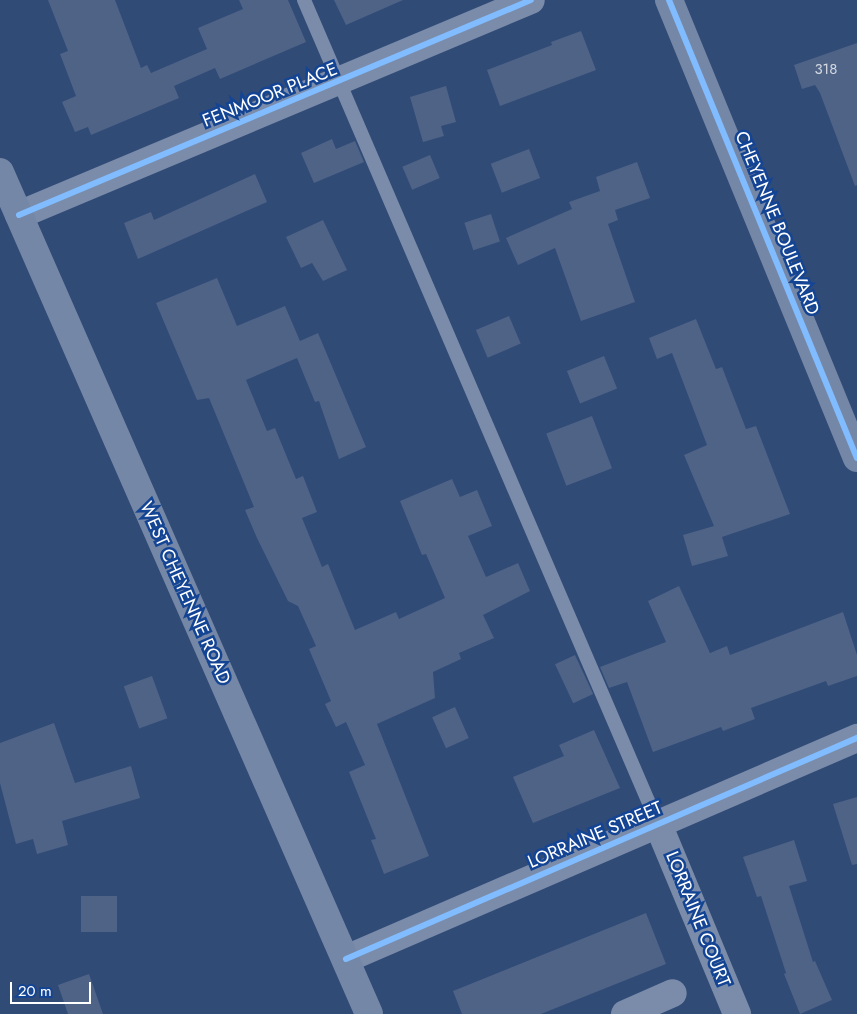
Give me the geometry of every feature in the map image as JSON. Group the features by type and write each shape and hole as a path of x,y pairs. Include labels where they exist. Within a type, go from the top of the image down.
{"main road":[{"name":"CHEYENNE BOULEVARD","path":"669,0 857,458"},
{"name":"WEST CHEYENNE ROAD","path":"0,172 369,1014"}],"street":[{"name":"FENMOOR PLACE","path":"19,215 532,0"},
{"name":"LORRAINE STREET","path":"346,960 857,738"},
{"name":"LORRAINE COURT","path":"658,824 737,1014"},
{"path":"625,1014 673,993"}],"lane":[{"path":"304,0 658,824"}],"building":[{"path":"48,0 115,0 141,68 147,65 151,73 207,49 198,28 243,9 239,0 288,0 306,42 220,79 215,68 174,86 179,98 91,135 88,127 75,132 62,102 76,96 60,54 68,51"},
{"path":"334,0 403,0 346,25"},
{"path":"581,31 596,70 500,106 487,70 552,45 551,42"},
{"path":"857,43 857,185 855,186 820,93 815,85 802,89 794,65"},
{"path":"446,86 456,122 441,126 444,136 423,142 410,97"},
{"path":"332,139 336,149 355,141 364,162 314,183 301,153"},
{"path":"529,149 540,178 502,193 491,164"},
{"path":"430,155 440,178 412,190 402,167"},
{"path":"637,162 650,198 615,210 618,220 608,224 635,302 581,321 555,248 518,265 506,238 572,209 569,202 600,191 596,177"},
{"path":"255,174 267,202 138,259 124,223 151,212 154,220"},
{"path":"491,214 500,242 473,250 464,223"},
{"path":"323,220 347,270 323,281 312,263 301,268 286,237"},
{"path":"217,278 237,326 285,306 300,341 318,333 366,447 339,459 319,401 315,402 297,358 246,380 267,431 275,428 296,479 303,476 317,512 302,518 322,567 328,564 355,630 396,612 399,619 445,598 426,554 422,555 400,501 452,479 460,497 477,490 492,526 468,536 486,577 518,563 530,591 483,615 494,638 459,653 461,659 433,672 435,698 377,724 429,856 384,874 371,840 376,839 349,772 365,765 346,722 336,727 325,704 331,701 309,649 316,646 298,606 288,601 257,538 245,510 254,507 209,398 197,400 156,303"},
{"path":"509,316 521,344 488,358 476,330"},
{"path":"696,319 716,369 722,367 746,429 756,426 790,514 722,537 728,556 692,566 683,535 714,526 684,455 707,445 672,353 657,359 649,338"},
{"path":"604,356 617,388 580,403 567,371"},
{"path":"592,416 612,468 566,486 546,434"},
{"path":"679,586 710,653 727,646 730,655 843,612 857,655 857,676 828,686 826,681 751,708 755,719 723,731 721,727 653,752 627,682 609,688 600,667 666,642 648,601"},
{"path":"575,655 593,694 573,703 555,664"},
{"path":"152,676 167,718 139,729 124,686"},
{"path":"455,707 469,738 446,748 432,717"},
{"path":"54,723 75,783 131,766 140,798 62,821 68,845 37,854 33,839 16,844 0,783 0,743"},
{"path":"594,730 620,788 533,823 513,777 564,756 559,745"},
{"path":"857,797 857,864 852,865 833,804"},
{"path":"794,840 807,881 789,886 813,962 815,961 832,1000 800,1014 784,974 786,973 761,896 757,897 743,857"},
{"path":"81,896 117,896 117,932 81,932"},
{"path":"646,913 666,964 541,1014 462,1014 453,991"},
{"path":"89,974 103,1014 68,1014 58,985"}],"cycle path":[{"path":"19,215 531,0"},
{"path":"669,0 857,458"},
{"path":"346,959 857,738"}]}
